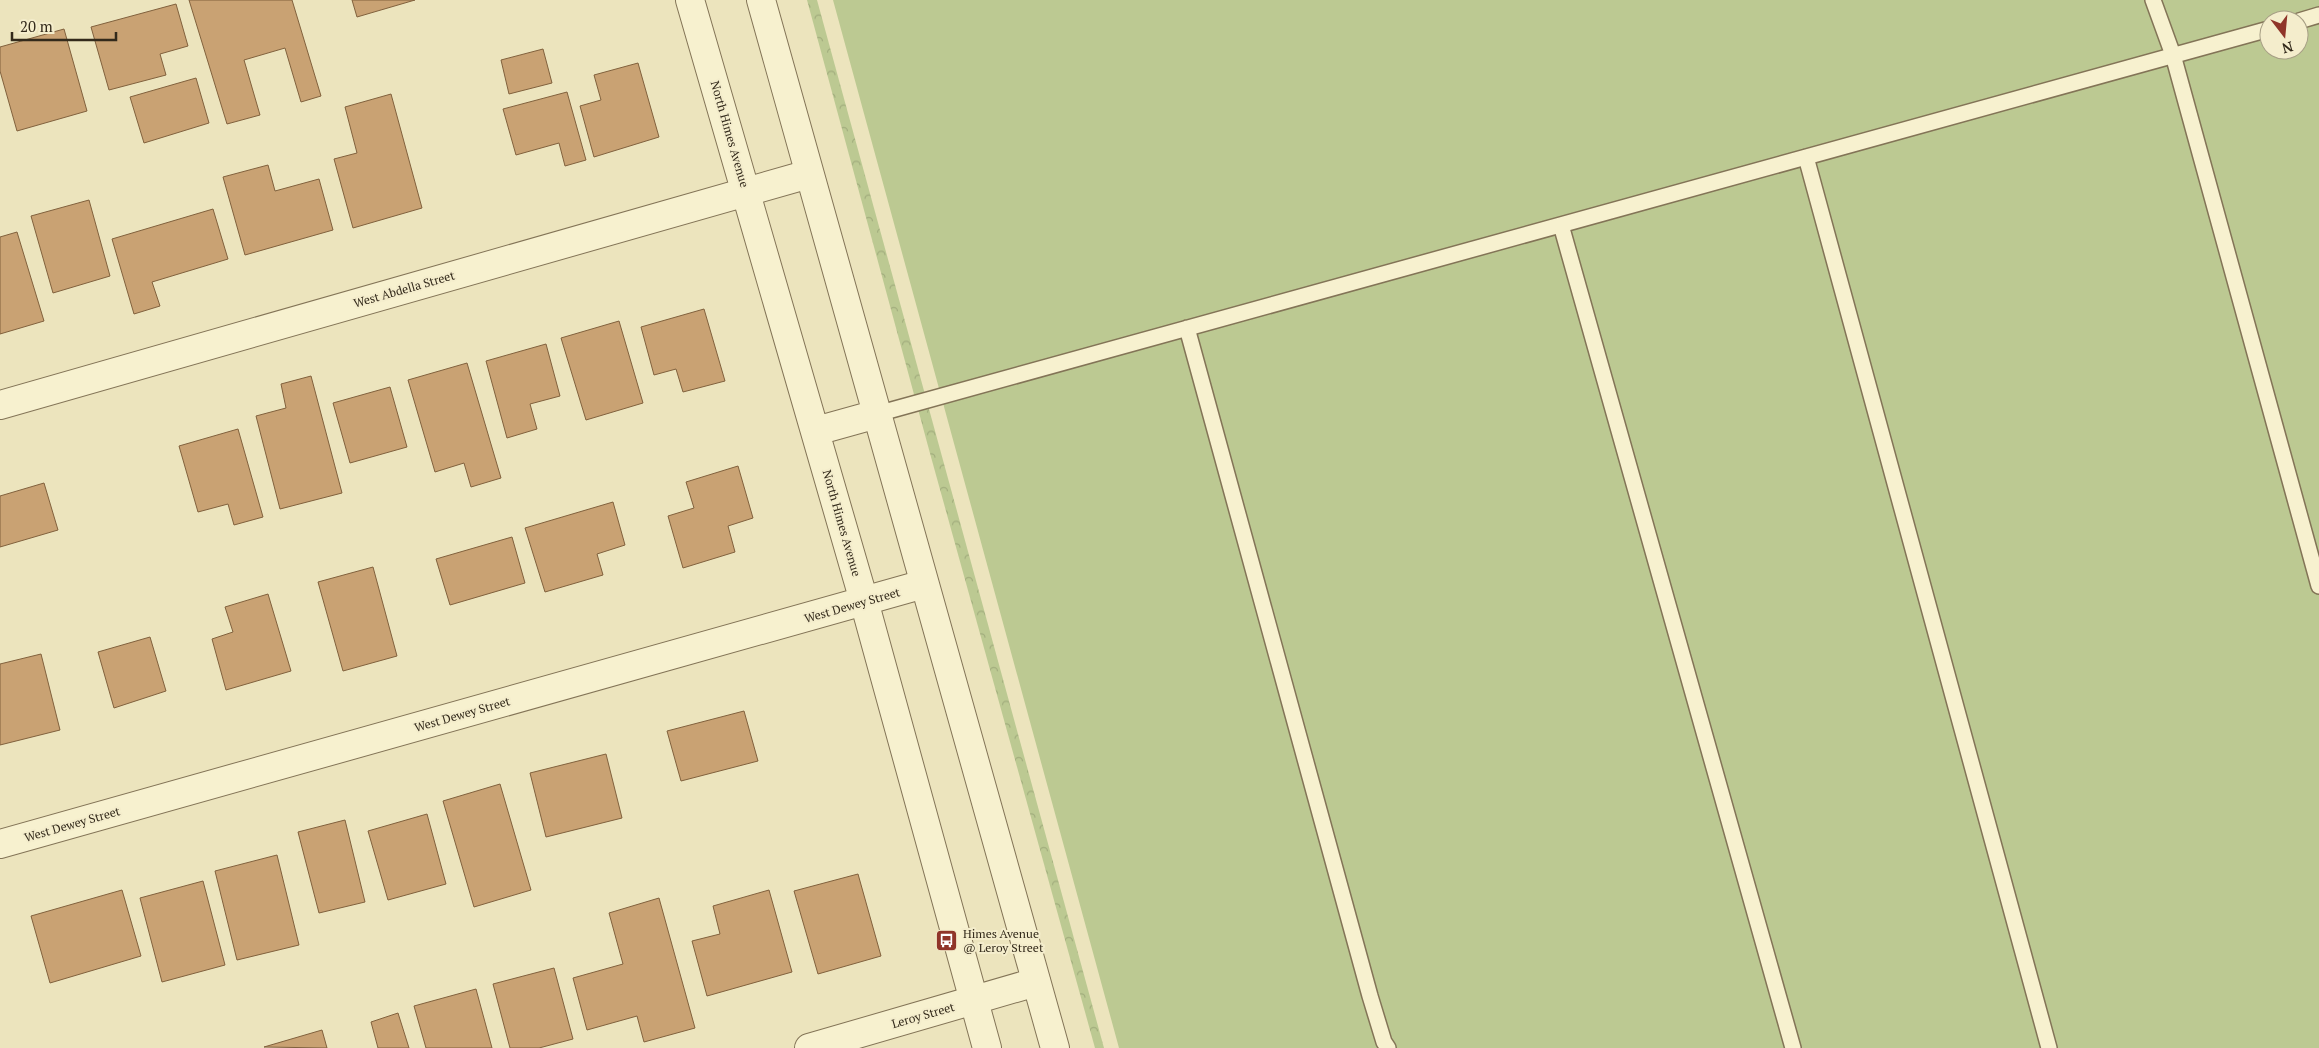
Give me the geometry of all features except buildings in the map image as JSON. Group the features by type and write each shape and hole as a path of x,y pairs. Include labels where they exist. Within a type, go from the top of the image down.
{"street":[{"name":"North Himes Avenue","path":"690,0 816,431 987,1048"},
{"path":"761,0 1055,1048"},
{"name":"West Abdella Street","path":"0,405 809,174"},
{"path":"816,431 877,414"},
{"name":"West Dewey Street","path":"0,844 924,584"},
{"name":"Leroy Street","path":"809,1048 1036,982"}],"lane":[{"path":"2153,0 2173,56 2319,586"},
{"path":"877,414 2259,32"},
{"path":"1806,157 2050,1048"},
{"path":"1561,225 1793,1048"},
{"path":"1187,328 1370,996 1384,1042 1388,1048"}],"green space":[{"path":"807,0 817,0 1104,1048 1095,1048 931,457"},
{"path":"833,0 2319,0 2319,1048 1119,1048"}],"place":[{"name":"Himes Avenue @ Leroy Street","path":"947,940"}]}
